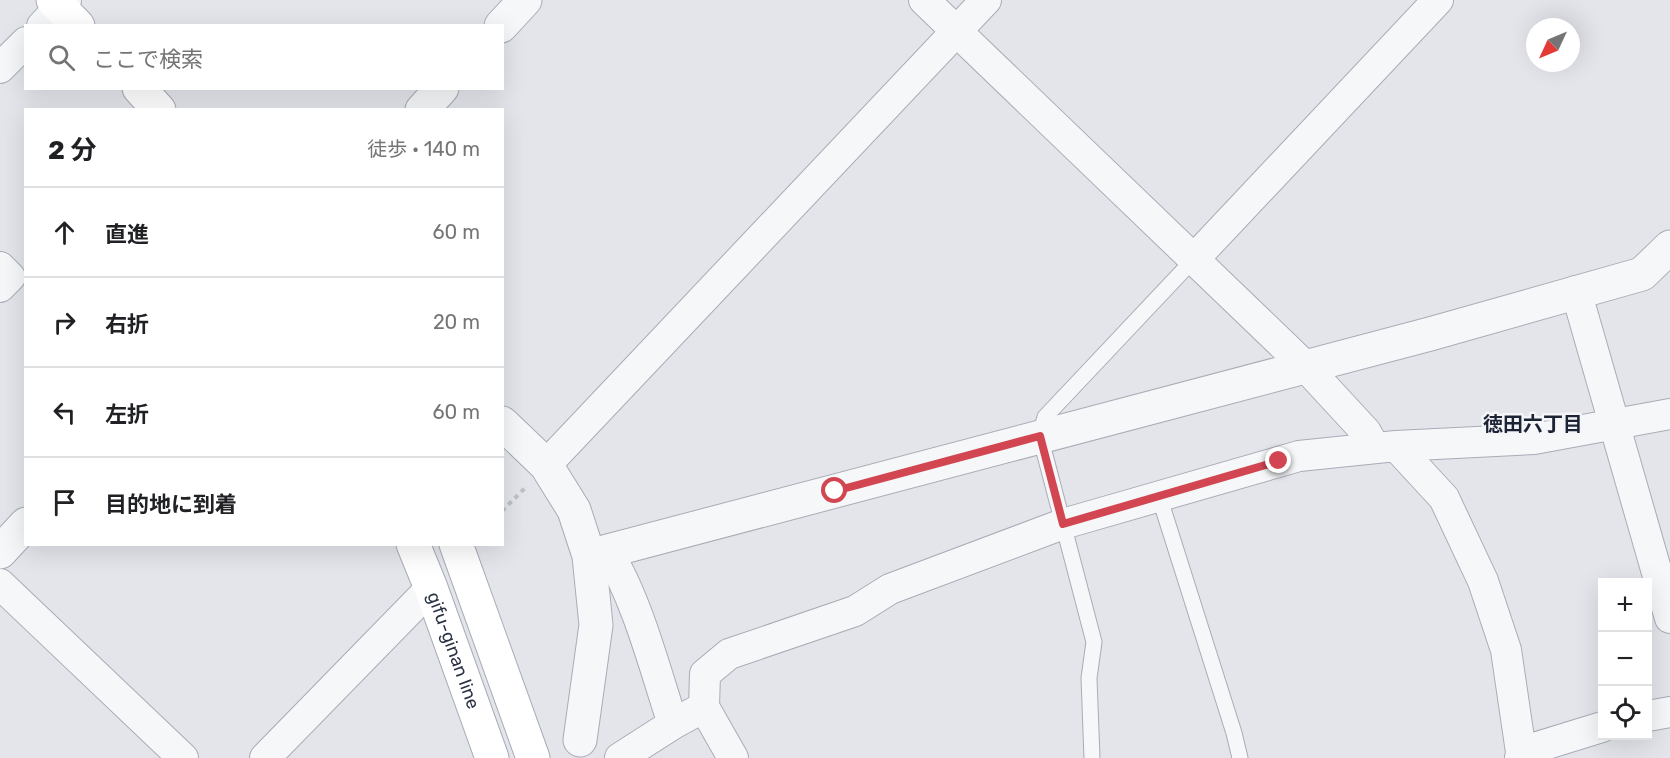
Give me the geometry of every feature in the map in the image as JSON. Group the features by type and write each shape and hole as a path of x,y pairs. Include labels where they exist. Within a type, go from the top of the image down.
{"main road":[{"path":"141,90 157,108"},
{"name":"gifu-ginan line","path":"414,546 492,758"},
{"path":"457,546 533,758"}],"street":[{"path":"503,24 525,0"},
{"path":"924,0 1305,366 1366,432 1444,498 1483,581 1506,650 1520,755 1598,729"},
{"path":"546,465 986,0"},
{"path":"1194,259 1438,0"},
{"path":"0,68 24,44"},
{"path":"424,108 440,90"},
{"path":"598,553 1431,334 1642,274 1668,251"},
{"path":"0,267 10,277 0,287"},
{"path":"1576,291 1670,618"},
{"path":"733,758 704,707 705,674 729,654 855,611 890,589 1063,524 1299,456 1385,447 1534,439 1670,414"},
{"path":"504,425 546,465 598,553 616,565 633,606 673,724"},
{"path":"0,552 24,526"},
{"path":"580,740 596,626 598,553"},
{"path":"0,584 183,758"},
{"path":"266,758 431,588"},
{"path":"620,758 704,707"},
{"path":"1652,716 1670,712"}],"lane":[{"path":"1092,758 1089,678 1094,642 1040,436 1045,417 1194,259"},
{"path":"1159,496 1240,758"}],"district":[{"name":"徳田六丁目","path":"1533,424"}],"route":[{"path":"835,491 1040,436 1063,524 1279,461"}]}
